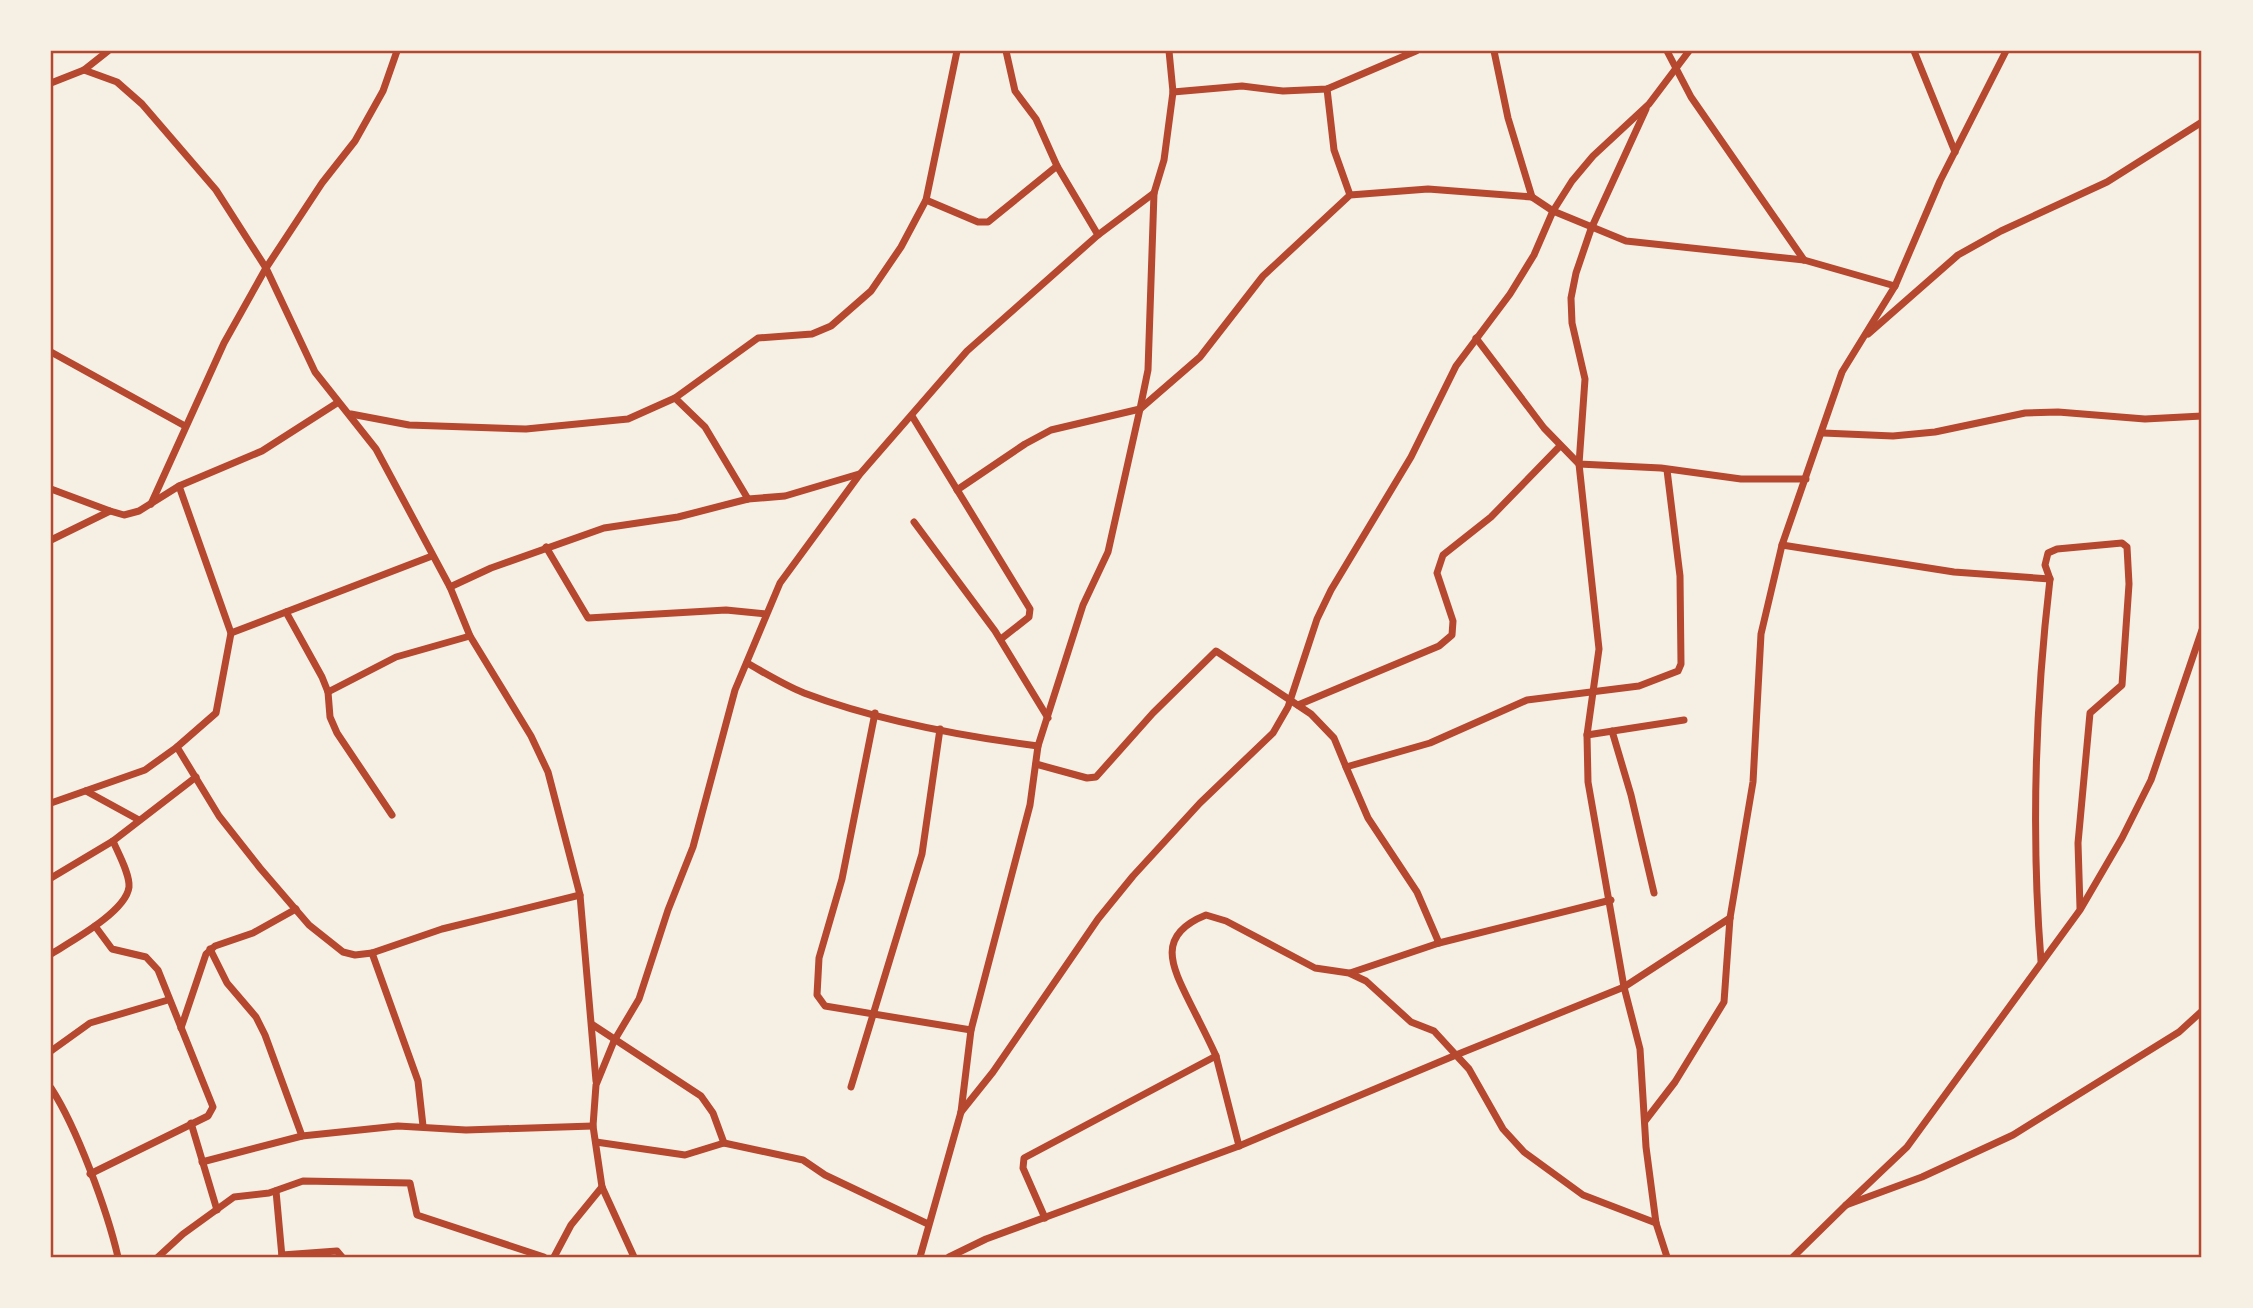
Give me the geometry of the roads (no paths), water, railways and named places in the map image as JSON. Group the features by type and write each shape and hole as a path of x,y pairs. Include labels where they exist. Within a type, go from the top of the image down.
{"street":[{"path":"51,83 83,70 108,51"},
{"path":"151,504 224,342 266,268 322,183 355,141 383,91 397,51"},
{"path":"351,414 410,425 526,429 628,419 675,398 758,338 812,334 841,318 871,291 901,247 926,200 957,51"},
{"path":"1006,51 1015,91 1036,119 1057,166 1098,235"},
{"path":"920,1257 961,1112 971,1030 1030,805 1038,746 1083,605 1108,552 1140,409 1148,370 1154,193 1164,160 1173,92 1168,51"},
{"path":"1173,92 1242,86 1283,91 1327,89 1416,51"},
{"path":"1493,51 1508,118 1532,197"},
{"path":"1667,51 1691,97 1804,260"},
{"path":"961,1112 993,1072 1107,908 1200,803 1273,733 1291,699 1317,619 1331,590 1412,457 1456,366 1534,255 1553,211 1572,180 1593,156 1649,104 1689,51"},
{"path":"1914,51 1955,152"},
{"path":"1644,1122 1675,1082 1724,1002 1730,918 1753,782 1761,634 1782,545 1842,372 1895,286 1955,152 2006,51"},
{"path":"83,70 117,82 142,104 216,190 266,268 315,372 337,403 351,414 376,449 450,587 470,635 525,725 548,772 580,895 597,1085 593,1126 602,1187 634,1257"},
{"path":"1327,89 1334,150 1350,195"},
{"path":"1649,104 1591,229 1571,298 1572,323 1585,379 1580,464 1600,649 1587,735 1588,782 1611,900 1624,986 1640,1049 1644,1122 1656,1223 1667,1257"},
{"path":"1860,340 1958,255 2001,231 2106,182 2202,122"},
{"path":"926,200 978,222 988,222 1057,166"},
{"path":"957,490 1024,444 1051,430 1140,409 1200,357 1263,276 1350,195 1428,189 1532,197 1553,211 1591,229 1626,241 1804,260 1895,286"},
{"path":"597,1085 614,1041 639,999 668,910 693,847 725,720 780,583 860,474 967,351 1098,235 1154,193"},
{"path":"1476,338 1560,446 1580,464 1741,479 1806,479"},
{"path":"51,352 184,426"},
{"path":"675,398 705,427 748,499"},
{"path":"51,489 124,515 151,504 179,486 262,450 337,403"},
{"path":"1823,433 1893,436 1935,432 2025,413 2058,412 2145,419 2202,416"},
{"path":"912,416 1030,609 1029,617 1000,639"},
{"path":"1298,705 1439,646 1452,635 1453,621 1437,573 1444,555 1491,517 1560,446"},
{"path":"1346,767 1430,743 1527,700 1594,689 1639,686 1681,667 1680,576 1667,470"},
{"path":"450,587 545,547 621,523 678,517 748,499 785,496 860,474"},
{"path":"51,803 153,766 216,713 231,633 179,486"},
{"path":"51,540 110,511"},
{"path":"914,522 1000,639 1048,718"},
{"path":"2041,961 2035,890 2035,730 2050,579 2046,560 2048,553 2057,549 2122,543 2127,547 2129,584 2122,685 2094,706 2087,729 2078,843 2080,910"},
{"path":"1782,545 1988,576 2050,579"},
{"path":"545,547 588,618 715,611 766,614"},
{"path":"231,633 432,556"},
{"path":"286,612 328,692 330,717 337,733 393,815"},
{"path":"1793,1257 1907,1147 2080,910 2122,838 2151,780 2202,630"},
{"path":"328,692 396,657 470,635"},
{"path":"1036,764 1087,778 1096,777 1153,713 1216,651 1260,682 1291,699 1334,738 1368,818 1417,892 1439,943"},
{"path":"747,663 802,692 875,713 940,729 1038,746"},
{"path":"875,713 851,838 838,894 823,940 815,987 819,1000 825,1006 971,1030"},
{"path":"1587,735 1685,720"},
{"path":"851,1087 922,854 940,729"},
{"path":"1612,731 1631,795 1654,893"},
{"path":"177,747 219,816 296,909 330,944 343,952 355,955 372,953 443,929 580,895"},
{"path":"51,878 113,841 196,777"},
{"path":"86,791 139,820"},
{"path":"51,954 95,926 121,901 128,888 113,841"},
{"path":"1349,973 1439,943 1611,900"},
{"path":"181,1028 199,966 210,950 253,933 296,909"},
{"path":"1238,1146 1216,1056 1171,961 1174,941 1196,919 1206,915 1216,917 1315,968 1349,973 1366,981 1417,1026 1434,1031 1457,1055 1503,1129 1524,1152 1583,1195 1656,1223"},
{"path":"949,1257 986,1239 1238,1146 1624,986 1730,918"},
{"path":"90,1174 210,1114 214,1107 153,963 146,957 112,949 95,926"},
{"path":"210,950 227,983 249,1008 265,1035 302,1136"},
{"path":"372,953 418,1081 423,1126"},
{"path":"51,1051 90,1023 168,1000"},
{"path":"1846,1205 1922,1177 2013,1135 2179,1031 2202,1011"},
{"path":"593,1025 701,1096 713,1113 724,1143"},
{"path":"1045,1218 1023,1168 1024,1158 1216,1056"},
{"path":"51,1088 90,1174 111,1229 118,1257"},
{"path":"191,1124 217,1210"},
{"path":"202,1163 302,1136 423,1126 466,1130 593,1126"},
{"path":"596,1142 627,1144 685,1155 724,1143 803,1160 825,1175 928,1224"},
{"path":"158,1257 183,1234 234,1197 329,1179 410,1183 417,1215 544,1257"},
{"path":"554,1257 570,1225 602,1187"},
{"path":"276,1191 282,1256 337,1251 342,1257"}]}
